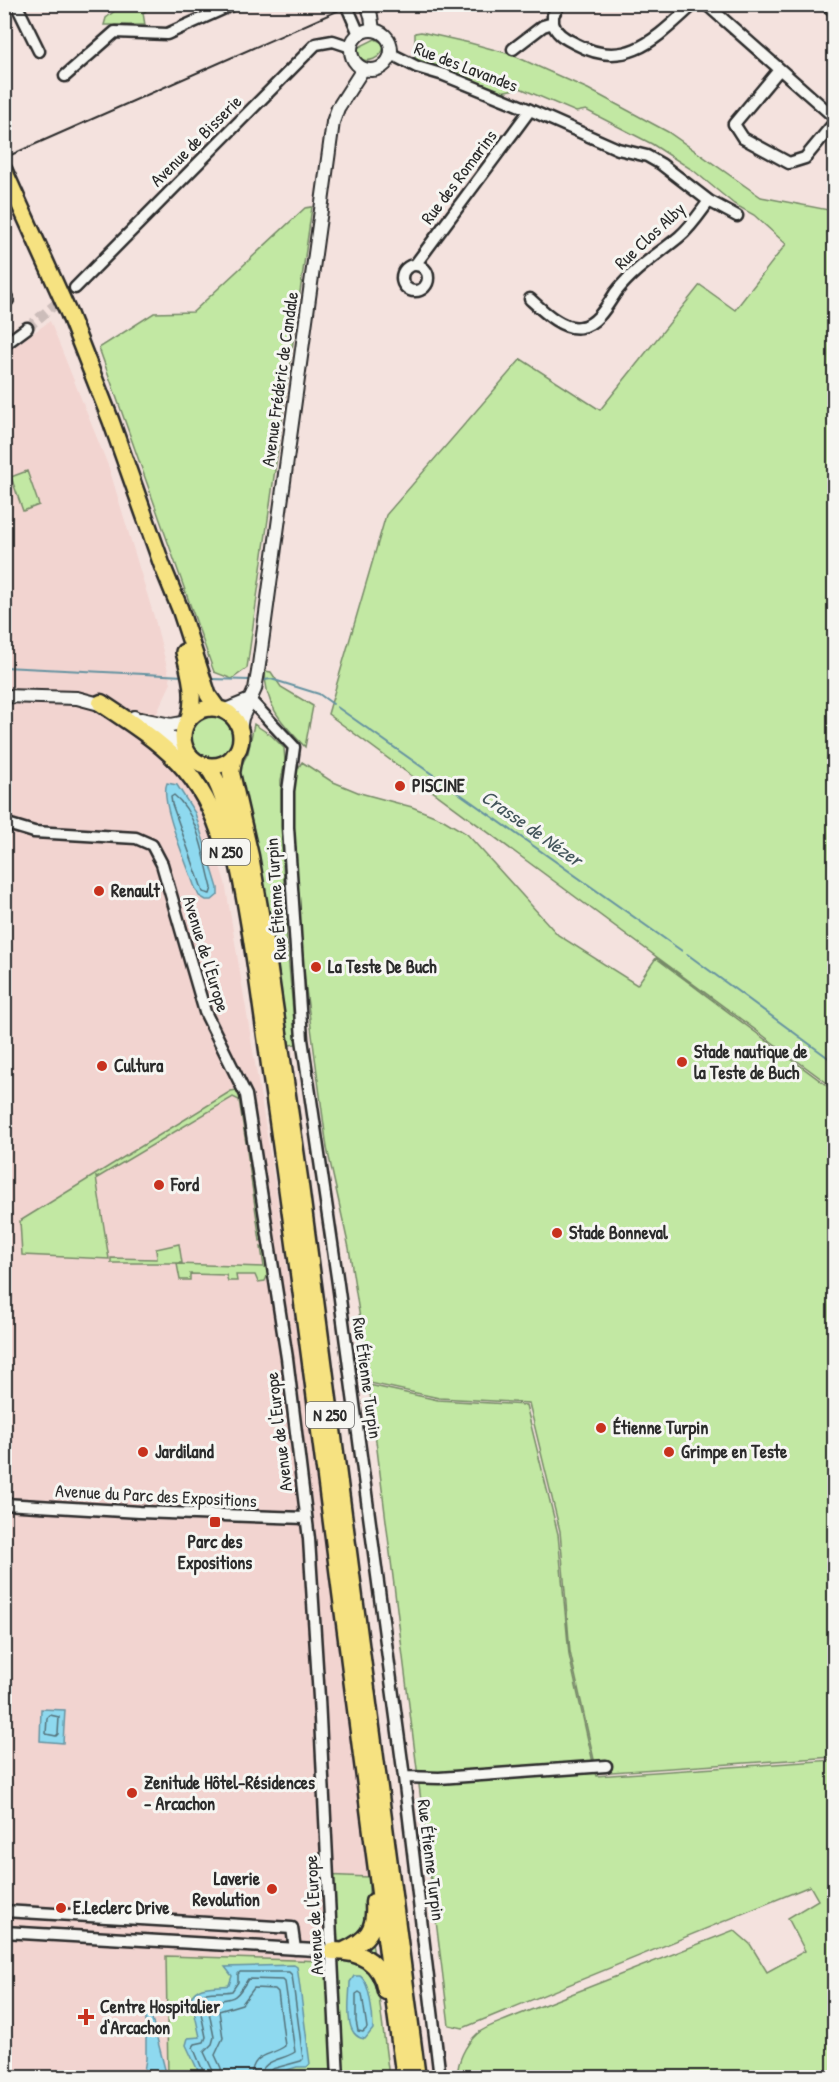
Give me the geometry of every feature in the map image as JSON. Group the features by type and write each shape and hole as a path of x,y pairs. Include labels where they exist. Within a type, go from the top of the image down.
{"highway":[{"name":"N 250","path":"100,703 171,752 196,781 213,813 221,832 238,898 267,1049"},
{"name":"N 250","path":"234,756 231,764 232,782 250,856 263,925 298,1178 409,2076"},
{"name":"N 250","path":"207,766 222,795 238,858 252,937 288,1191 374,1844 409,2076"},
{"path":"338,1951 364,1939 373,1925 375,1914 372,1883 374,1844"},
{"path":"338,1951 367,1959 380,1970 389,2010 409,2076"}],"main road":[{"path":"4,170 82,346 180,609 208,695 221,710 234,719 240,730"},
{"path":"162,565 176,627 190,674 193,697 183,734 186,750"},
{"path":"188,720 203,709 221,710"},
{"name":"N 250","path":"234,756 240,742 240,730"},
{"name":"N 250","path":"186,750 191,757 207,766"},
{"path":"207,766 217,766 234,756"}],"street":[{"path":"16,4 39,51"},
{"path":"65,76 115,32 168,34 234,4"},
{"path":"346,4 359,34"},
{"path":"367,4 373,30"},
{"path":"560,4 553,15 556,31 585,49 600,53 623,53 648,44 694,4"},
{"path":"706,4 834,117"},
{"path":"827,4 834,12"},
{"path":"513,49 543,26 553,23"},
{"path":"373,30 382,33 388,40 390,54 380,68 363,69 354,62 351,47 359,34 373,30"},
{"name":"Avenue de Bisserie","path":"75,288 316,44 333,40 351,47"},
{"name":"Rue des Lavandes","path":"390,54 417,67 444,75 530,110"},
{"name":"Avenue Frédéric de Candale","path":"240,730 242,718 255,689 262,652 333,122 338,108 363,69"},
{"path":"779,70 734,124 742,138 789,162 805,158 834,123"},
{"name":"Rue Clos Alby","path":"530,110 618,149 652,158 709,201 737,216"},
{"name":"Rue des Romarins","path":"415,265 530,110"},
{"name":"Rue Clos Alby","path":"530,299 566,325 576,328 586,326 596,318 638,268 686,231 709,201"},
{"path":"4,345 27,328"},
{"path":"4,696 77,698 100,703 137,718 173,739 186,750"},
{"path":"221,710 250,700"},
{"name":"Rue Étienne Turpin","path":"250,700 294,747 288,791 288,827 302,1039 338,1284 404,1777 440,2078"},
{"path":"137,718 171,725 188,720"},
{"name":"Avenue de l'Europe","path":"4,823 34,832 136,838 152,845 157,852 204,1012 246,1095 287,1358 309,1539 338,1951 338,2078"},
{"name":"Avenue du Parc des Expositions","path":"4,1504 171,1514 305,1518"},
{"path":"404,1777 439,1778 606,1766"},
{"path":"4,1911 292,1928 295,1949"},
{"path":"62,1935 63,1915"},
{"path":"4,1932 338,1951"}],"shaded area":[{"path":"50,321 109,468 155,620 171,683 155,717 176,771 201,808 225,882 275,1184 320,1499 369,1877 323,1875 324,1961 166,1957 168,2077 5,2077 4,354"}],"green space":[{"path":"122,5 154,5 143,13 145,25 104,25 106,18"},
{"path":"421,32 510,54 588,89 668,132 761,197 834,211 834,1088 328,714 386,515 521,359 600,410 700,285 735,310 786,244 754,215 734,204 694,171 652,144 586,110 576,112 520,88 501,92 415,59 415,33"},
{"path":"375,39 383,43 378,57 364,60 359,57 356,53 357,48"},
{"path":"312,207 247,668 232,679 214,672 99,348 154,313 193,312 305,208"},
{"path":"27,471 39,505 23,511 11,477"},
{"path":"265,671 271,672 281,687 313,706 305,747 276,714 268,695"},
{"path":"212,713 228,720 235,736 228,752 212,759 196,752 189,736 196,720"},
{"path":"254,724 272,736 284,748 285,762 281,780 282,845 287,943 296,1044 285,1046 240,789 241,766 248,753"},
{"path":"302,762 331,781 360,793 412,807 442,819 467,834 558,935 637,985 656,958 834,1091 834,1757 597,1773 570,1652 560,1531 529,1403 439,1398 370,1383 349,1248 327,1148 305,982 294,863 292,778"},
{"path":"237,1090 241,1093 248,1143 246,1143 239,1100 233,1097 96,1177 109,1259 22,1255 20,1221 231,1091"},
{"path":"247,1151 250,1151 263,1239 260,1241"},
{"path":"179,1244 182,1263 111,1263 111,1258 157,1259 156,1249"},
{"path":"261,1247 264,1249 268,1274 265,1281 258,1282 255,1275 236,1275 237,1281 228,1281 226,1275 190,1274 190,1280 180,1280 177,1264 264,1267"},
{"path":"369,1385 438,1400 526,1405 558,1534 569,1655 596,1776 834,1760 834,2077 458,2077 460,2060 466,2048 477,2034 494,2024 734,1930 750,1944 767,1972 805,1951 788,1918 818,1900 810,1886 463,2028 449,2025"},
{"path":"322,1875 369,1877 369,1917 389,2077 168,2077 166,1956 324,1961"}],"water":[{"path":"167,783 177,785 195,813 218,888 218,895 212,900 199,896 194,885 170,818"},
{"path":"41,1709 65,1710 63,1743 40,1741"},
{"path":"294,1965 298,1973 310,2064 307,2067 297,2067 265,2077 201,2077 186,2045 188,2038 200,2037 191,1997 203,1988 229,1985 232,1976 225,1967"},
{"path":"354,1976 360,1976 363,1980 370,2000 373,2029 365,2039 353,2032 350,2024 350,1982"},
{"path":"150,2011 167,2077 143,2077 146,2059 146,2015"}],"waterway":[{"name":"Crasse de Nézer","path":"4,667 184,676"},
{"name":"Crasse de Nézer","path":"210,679 250,680"},
{"name":"Crasse de Nézer","path":"265,680 271,679 319,694 333,704"},
{"name":"Crasse de Nézer","path":"337,707 682,951"},
{"name":"Crasse de Nézer","path":"687,954 834,1062"}],"tunnel":[{"path":"27,328 75,288"}],"railway":[{"path":"4,158 353,4"}],"place":[{"name":"PISCINE","path":"400,786"},
{"name":"Renault","path":"99,891"},
{"name":"La Teste De Buch","path":"316,967"},
{"name":"Stade nautique de la Teste de Buch","path":"682,1062"},
{"name":"Cultura","path":"102,1066"},
{"name":"Ford","path":"159,1185"},
{"name":"Stade Bonneval","path":"557,1233"},
{"name":"Étienne Turpin","path":"601,1428"},
{"name":"Jardiland","path":"143,1452"},
{"name":"Grimpe en Teste","path":"669,1452"},
{"name":"Parc des Expositions","path":"215,1522"},
{"name":"Zenitude Hôtel-Résidences - Arcachon","path":"132,1793"},
{"name":"Laverie Revolution","path":"272,1889"},
{"name":"E.Leclerc Drive","path":"61,1908"},
{"name":"Centre Hospitalier d‘Arcachon","path":"86,2017"}]}
